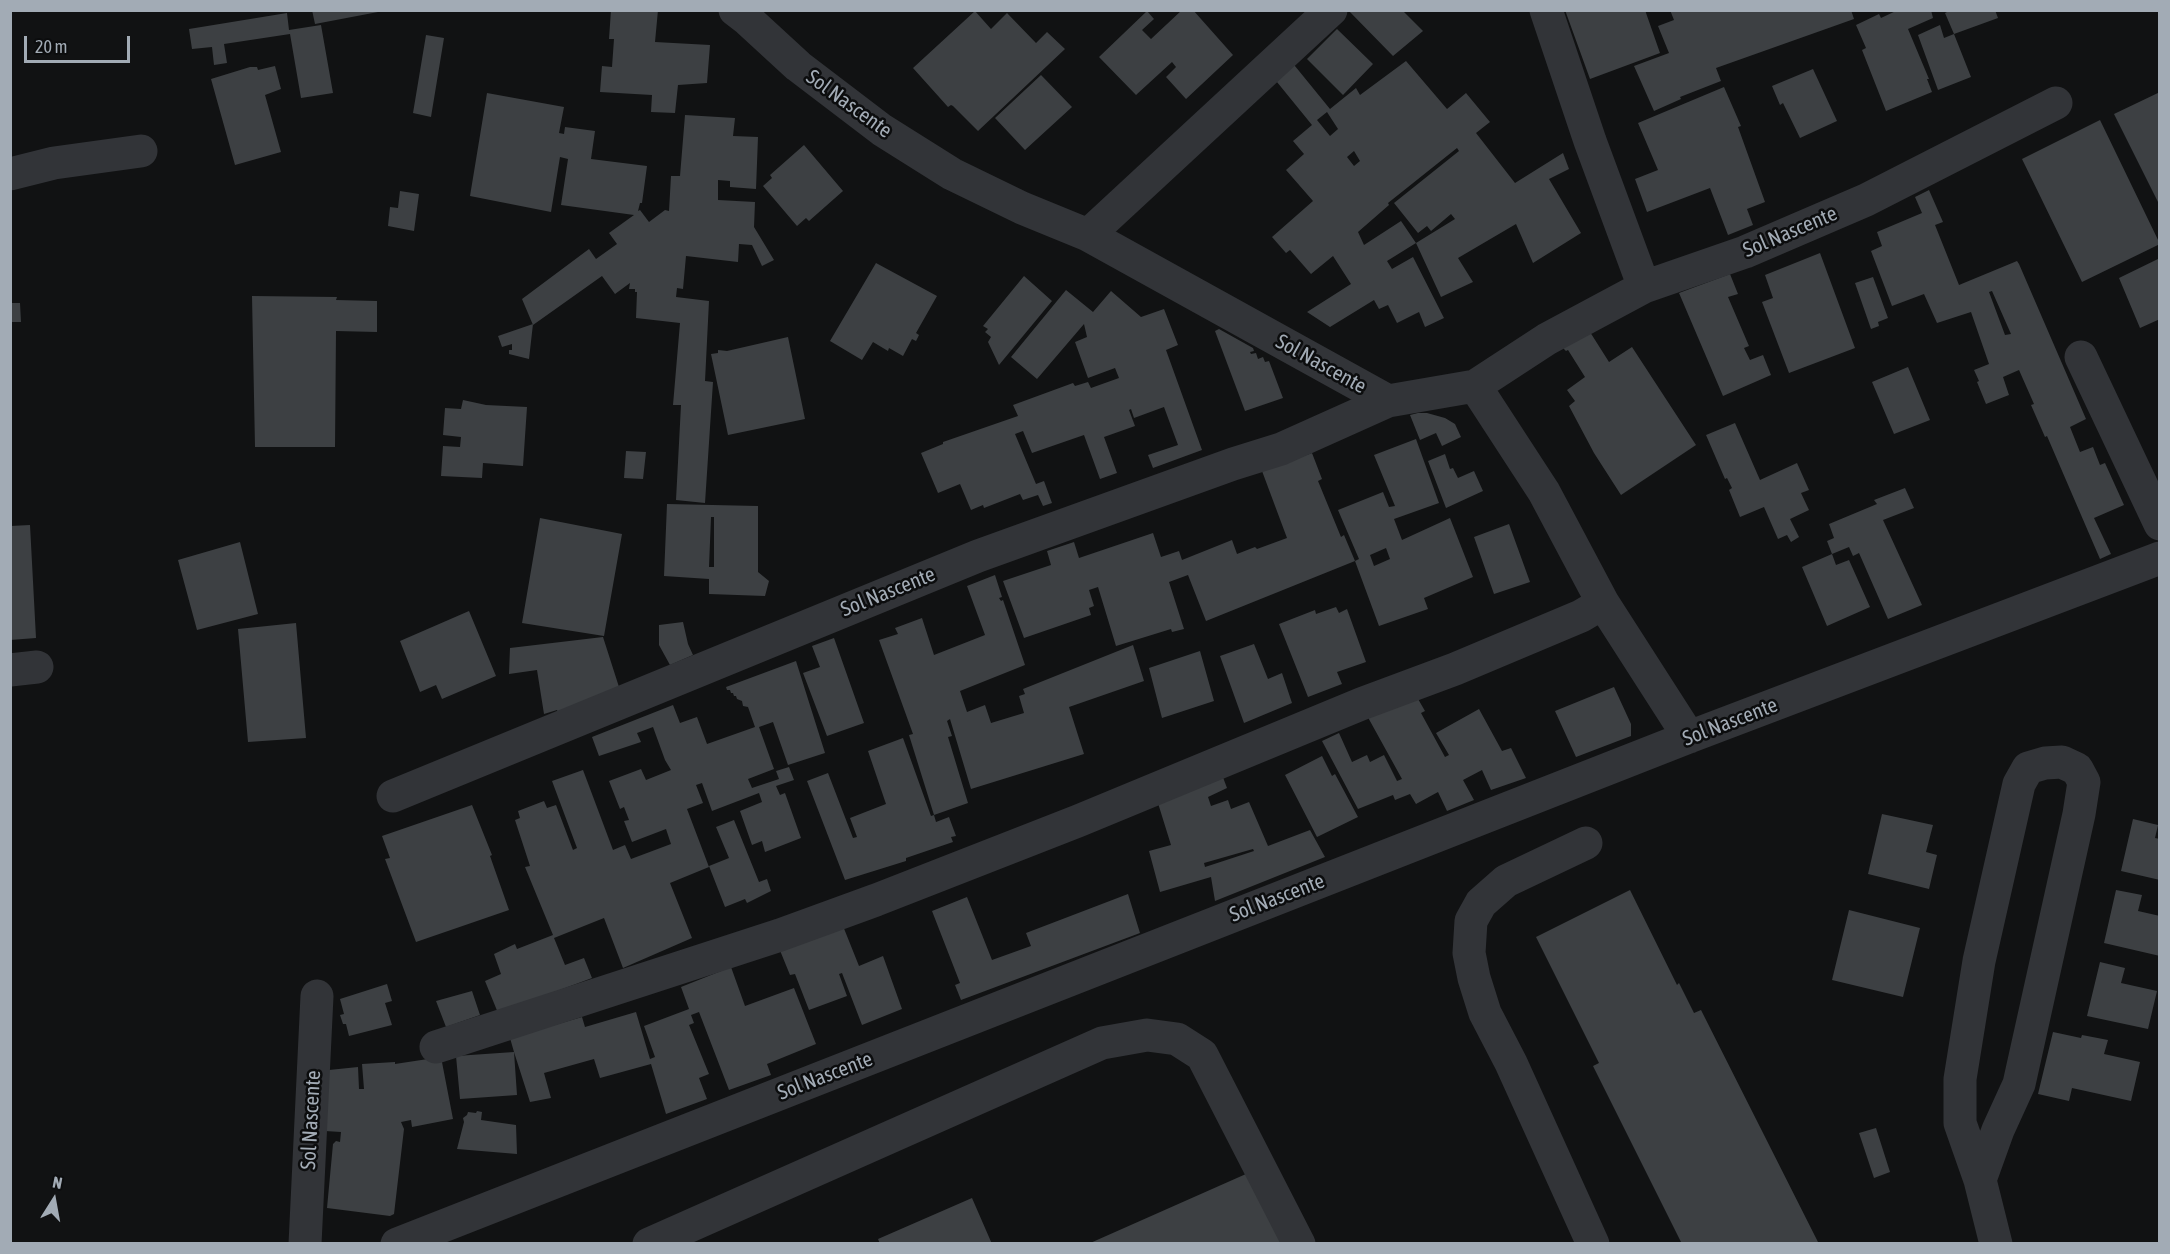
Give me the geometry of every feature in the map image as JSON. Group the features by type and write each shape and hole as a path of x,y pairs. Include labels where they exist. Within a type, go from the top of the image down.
{"street":[{"name":"Sol Nascente","path":"735,10 798,66 882,130 952,174 1022,208 1088,235 1388,401"},
{"path":"1088,235 1331,10"},
{"path":"1546,10 1590,141 1644,287"},
{"name":"Sol Nascente","path":"393,796 978,556 1281,449 1388,401 1475,386 1547,339 1644,287 1745,252 1866,200 2056,103"},
{"path":"10,174 54,163 141,151"},
{"path":"2081,357 2160,524"},
{"path":"1475,386 1544,492 1604,603 1689,737"},
{"name":"Sol Nascente","path":"397,1244 1689,737 2160,558"},
{"path":"436,1047 780,935 876,900 1078,821 1361,704 1455,669 1581,616 1604,603"},
{"path":"1980,1180 1998,1130 2019,1084 2079,814 2084,782 2077,769 2062,762 2045,763 2028,768 2019,784 1979,961 1960,1079 1960,1123 1980,1180 1996,1244"},
{"path":"1586,843 1506,881 1481,903 1471,921 1469,953 1485,1013 1516,1073 1593,1244"},
{"name":"Sol Nascente","path":"305,1244 317,996"},
{"path":"649,1244 1102,1043 1147,1035 1177,1039 1202,1056 1299,1244"}],"building":[{"path":"312,10 378,10 378,12 315,24"},
{"path":"611,10 658,10 655,42 710,45 707,83 678,85 675,113 651,112 652,95 600,92 602,66 612,67 614,39 609,39"},
{"path":"1182,10 1193,10 1233,55 1186,99 1166,77 1176,67 1172,62 1136,95 1099,57 1147,11 1154,19 1142,30 1151,39"},
{"path":"1348,10 1402,10 1423,31 1393,56"},
{"path":"1565,10 1645,10 1660,53 1590,79"},
{"path":"1670,10 1851,10 1854,19 1716,68 1721,81 1680,97 1681,99 1654,111 1634,66 1669,53 1658,26 1674,20"},
{"path":"1898,10 1931,10 1933,18 1908,29 1929,79 1927,79 1932,92 1886,111 1862,50 1866,48 1856,25 1879,14 1881,18"},
{"path":"1951,10 1995,10 1998,18 1954,34 1945,13"},
{"path":"975,11 991,29 1007,13 1036,43 1047,32 1065,49 978,131 953,106 948,107 913,68"},
{"path":"287,13 289,30 321,25 333,93 301,98 290,34 224,44 227,63 214,65 212,47 192,49 189,29"},
{"path":"1940,25 1944,38 1954,34 1971,77 1938,90 1918,35"},
{"path":"1337,29 1373,64 1343,95 1307,59"},
{"path":"426,35 444,38 431,117 413,113"},
{"path":"1286,55 1330,109 1356,88 1360,95 1406,61 1447,109 1466,93 1490,122 1476,133 1515,183 1563,153 1569,169 1549,179 1581,233 1533,263 1516,224 1458,258 1473,282 1441,297 1416,243 1387,261 1392,269 1413,257 1444,318 1425,327 1419,312 1397,323 1388,305 1379,309 1374,300 1330,327 1307,312 1351,284 1333,256 1311,274 1290,250 1286,253 1272,237 1313,201 1286,170 1304,154 1293,141 1312,125 1268,71","holes":["1327,112 1338,129 1330,136 1317,120","1457,148 1459,151 1394,203 1418,233 1427,226 1431,231 1451,214 1455,219 1416,243 1401,221 1364,245 1358,232 1389,205 1388,203","1354,151 1360,161 1354,166 1347,157"]},
{"path":"275,66 281,89 265,95 281,152 235,165 211,79 250,67 257,67 258,70"},
{"path":"1813,69 1837,121 1800,138 1783,103 1780,105 1772,86"},
{"path":"1041,75 1072,107 1025,150 995,118"},
{"path":"1724,87 1741,126 1738,127 1765,202 1747,209 1753,225 1728,235 1710,188 1647,212 1635,179 1658,170 1638,123"},
{"path":"2160,92 2160,206 2114,114"},
{"path":"487,93 564,107 559,133 564,134 565,127 595,131 591,159 647,166 642,203 638,211 640,210 649,222 665,210 669,211 671,176 680,176 685,115 735,118 733,136 758,137 756,189 730,187 730,181 718,180 718,200 755,202 754,227 774,260 762,266 752,245 739,244 738,262 686,256 683,289 677,288 676,297 709,301 705,381 713,382 705,503 676,500 681,405 673,405 680,323 636,318 637,292 635,289 629,289 630,283 615,294 602,276 533,325 522,299 589,249 596,259 617,244 609,233 634,215 561,205 568,159 560,157 551,212 470,196"},
{"path":"2100,120 2160,244 2082,282 2022,159"},
{"path":"804,145 843,191 809,221 806,218 797,226 763,186 772,178 770,175"},
{"path":"1929,190 1943,222 1935,225 1959,285 2017,261 2019,264 2086,419 2070,427 2080,452 2093,447 2100,465 2105,463 2124,505 2094,518 2111,554 2100,559 2047,436 2045,437 2031,405 2034,404 2019,370 2003,377 2009,395 1986,404 1974,370 1989,364 1971,312 1937,323 1924,294 1892,306 1871,251 1882,246 1877,232 1922,213 1915,197","holes":["1992,291 2011,334 2005,335 1989,292"]},
{"path":"400,191 419,194 414,231 388,226 390,207 398,208"},
{"path":"1820,253 1855,348 1789,373 1762,302 1773,298 1765,275"},
{"path":"2160,258 2160,319 2140,328 2119,278"},
{"path":"876,263 937,296 916,333 919,335 916,341 912,339 903,356 889,348 888,351 873,342 862,360 830,341"},
{"path":"1730,274 1738,294 1728,297 1749,346 1744,348 1750,360 1763,355 1771,375 1723,396 1679,293"},
{"path":"1024,276 1052,301 999,365 988,342 991,337 985,332 988,329 983,326"},
{"path":"1873,277 1888,318 1878,322 1879,326 1871,329 1855,283"},
{"path":"1066,290 1093,312 1111,291 1141,317 1164,309 1178,345 1166,350 1202,450 1153,468 1148,455 1178,445 1164,407 1134,418 1131,409 1129,410 1135,426 1104,437 1117,473 1100,479 1084,435 1032,453 1023,431 1015,434 1036,484 1044,481 1052,503 1043,506 1038,495 1023,500 1020,494 984,508 983,505 971,510 960,484 938,493 921,453 943,442 1018,416 1013,405 1073,383 1075,386 1088,382 1091,388 1119,378 1115,368 1088,378 1075,342 1087,337 1084,324 1037,379 1011,357"},
{"path":"252,296 337,297 336,300 377,301 377,332 336,331 335,447 255,447"},
{"path":"10,303 20,303 21,322 10,322"},
{"path":"533,324 529,359 509,354 512,344 502,347 498,336"},
{"path":"1219,329 1253,348 1254,351 1250,352 1251,354 1256,353 1258,359 1263,357 1265,362 1269,361 1283,398 1245,411 1215,331"},
{"path":"1590,332 1609,362 1632,347 1696,445 1621,495 1594,453 1569,406 1575,401 1567,390 1585,377 1568,350 1563,348"},
{"path":"788,337 805,419 728,435 711,354 718,353 718,350 727,351"},
{"path":"1908,367 1930,420 1894,434 1872,382"},
{"path":"463,400 486,405 527,407 523,466 483,463 482,478 441,476 443,446 460,447 461,437 443,435 445,408 461,409"},
{"path":"1418,413 1445,418 1455,424 1461,437 1442,446 1436,433 1420,440 1410,415"},
{"path":"1735,423 1760,480 1797,463 1809,490 1801,493 1809,510 1790,519 1799,537 1791,542 1787,535 1778,539 1764,507 1740,517 1729,490 1732,488 1727,478 1725,479 1706,435"},
{"path":"1416,439 1439,503 1394,519 1402,540 1450,518 1473,577 1424,598 1428,609 1379,626 1355,561 1359,559 1338,510 1383,492 1389,507 1395,506 1374,455","holes":["1386,548 1390,559 1374,566 1370,555"]},
{"path":"626,451 646,452 643,479 624,478"},
{"path":"1312,453 1322,479 1318,481 1341,537 1344,535 1355,561 1206,621 1188,575 1169,582 1184,629 1172,632 1171,629 1116,646 1098,587 1089,590 1094,606 1089,608 1091,615 1024,638 1003,581 1051,565 1047,551 1074,542 1079,558 1153,533 1161,557 1179,551 1182,560 1232,540 1237,554 1287,538 1262,471"},
{"path":"1445,454 1450,469 1453,468 1458,478 1474,471 1483,491 1446,508 1428,461"},
{"path":"1905,488 1914,508 1883,520 1922,605 1888,619 1859,553 1853,556 1849,547 1832,554 1827,541 1834,538 1829,524 1877,504 1874,500"},
{"path":"667,504 758,506 758,572 769,581 765,596 709,594 709,579 664,576","holes":["711,517 714,517 714,567 709,567"]},
{"path":"540,518 622,534 604,636 522,623"},
{"path":"1509,524 1530,582 1494,594 1474,537"},
{"path":"30,525 36,638 10,640 10,526"},
{"path":"240,542 258,614 197,630 178,560"},
{"path":"1832,554 1836,565 1849,560 1870,607 1827,626 1802,567"},
{"path":"995,575 1002,597 999,598 1003,600 1025,665 960,691 967,712 985,705 991,723 1024,713 1019,696 1025,694 1023,689 1133,645 1144,681 1069,707 1084,754 971,789 950,719 947,721 952,736 948,737 968,803 934,815 909,735 913,734 879,640 898,634 895,628 922,618 934,655 985,635 967,586"},
{"path":"1336,607 1339,613 1347,609 1366,662 1337,672 1342,684 1308,697 1279,624 1315,610 1316,614"},
{"path":"469,611 496,676 442,699 436,685 420,692 400,641"},
{"path":"683,622 693,655 670,665 659,645 659,625"},
{"path":"296,623 306,738 248,742 238,629"},
{"path":"603,637 619,687 558,712 557,710 544,714 537,670 509,674 510,648"},
{"path":"834,638 864,723 827,736 803,673 820,667 812,646"},
{"path":"1254,644 1268,679 1282,673 1292,703 1244,723 1220,656"},
{"path":"1200,651 1214,701 1162,718 1149,668"},
{"path":"796,661 825,753 788,765 773,722 759,727 774,769 748,779 752,788 779,779 776,771 789,767 794,780 776,786 780,795 785,793 801,838 765,852 762,841 752,845 740,811 762,802 759,793 712,811 702,783 696,785 703,803 687,809 709,867 670,883 692,938 623,968 604,918 554,938 565,965 584,958 592,978 498,1013 485,981 501,974 494,954 515,944 517,949 553,935 525,867 530,866 515,820 520,818 518,811 544,801 547,808 556,805 573,850 577,848 552,781 583,770 613,850 625,845 631,859 671,844 666,829 632,842 624,821 629,820 624,807 620,809 609,781 641,769 646,780 671,770 653,727 637,733 641,742 599,756 592,737 673,705 680,723 697,717 707,744 755,727 748,707 743,706 742,701 726,687"},
{"path":"1614,687 1631,724 1631,736 1576,757 1555,711"},
{"path":"1414,692 1425,711 1421,713 1445,757 1449,755 1436,733 1479,709 1502,751 1511,748 1526,778 1491,790 1482,770 1463,780 1474,800 1447,811 1438,792 1416,804 1410,794 1395,800 1393,795 1358,809 1322,741 1339,733 1352,762 1367,755 1370,762 1384,755 1397,781 1402,779 1365,712"},
{"path":"903,738 931,816 934,815 936,822 949,817 956,836 951,837 953,842 906,858 906,861 845,880 807,781 828,773 853,838 857,837 850,818 886,804 868,751"},
{"path":"1322,756 1332,776 1335,774 1358,817 1317,837 1285,775"},
{"path":"1221,772 1227,788 1208,797 1211,806 1228,800 1231,809 1249,802 1268,846 1310,830 1325,857 1215,901 1211,877 1160,892 1149,851 1171,845 1157,800","holes":["1253,849 1254,851 1205,867 1204,863"]},
{"path":"472,805 492,855 490,856 509,910 416,942 385,859 390,858 382,836"},
{"path":"1882,814 1933,825 1926,852 1937,855 1929,889 1868,874"},
{"path":"2133,819 2158,825 2155,838 2160,839 2160,880 2121,871"},
{"path":"734,820 759,882 767,879 771,891 747,903 745,899 725,907 709,866 729,858 716,827"},
{"path":"1630,890 1677,985 1679,983 1694,1013 1701,1010 1819,1244 1682,1244 1593,1066 1599,1063 1536,937"},
{"path":"2116,890 2142,895 2138,911 2160,916 2160,956 2104,943"},
{"path":"1128,894 1140,933 961,1000 955,985 960,983 932,911 967,897 992,960 1031,946 1026,933"},
{"path":"1849,910 1920,928 1903,997 1832,980"},
{"path":"843,926 859,966 883,956 902,1009 862,1025 842,973 839,974 847,996 809,1010 795,974 790,975 779,948"},
{"path":"2100,962 2125,968 2121,983 2157,991 2148,1029 2087,1016"},
{"path":"731,967 745,1006 794,988 816,1044 767,1064 771,1075 729,1090 699,1012 691,1015 694,1023 689,1025 709,1074 699,1078 707,1099 666,1114 651,1064 600,1078 594,1059 544,1073 551,1098 530,1102 510,1038 582,1017 585,1027 636,1012 650,1059 655,1057 644,1026 689,1009 681,987"},
{"path":"387,984 392,1001 385,1003 392,1025 349,1036 346,1024 343,1024 340,1015 344,1014 340,999"},
{"path":"472,991 480,1015 446,1027 436,1001"},
{"path":"2053,1032 2081,1038 2082,1035 2108,1040 2104,1054 2140,1062 2131,1101 2072,1088 2069,1101 2038,1094"},
{"path":"514,1052 517,1095 460,1099 456,1056"},
{"path":"441,1057 453,1119 412,1127 411,1120 401,1122 404,1129 394,1214 390,1216 327,1208 333,1144 336,1141 340,1142 341,1132 325,1131 329,1070 358,1067 359,1089 364,1089 362,1064 395,1062 395,1064"},
{"path":"477,1111 482,1112 481,1120 516,1125 517,1154 457,1149 463,1118 468,1112 476,1113"},
{"path":"1876,1128 1890,1172 1874,1178 1859,1133"},
{"path":"1264,1166 1298,1244 1088,1244"},
{"path":"972,1198 992,1244 880,1244 878,1239"}]}
